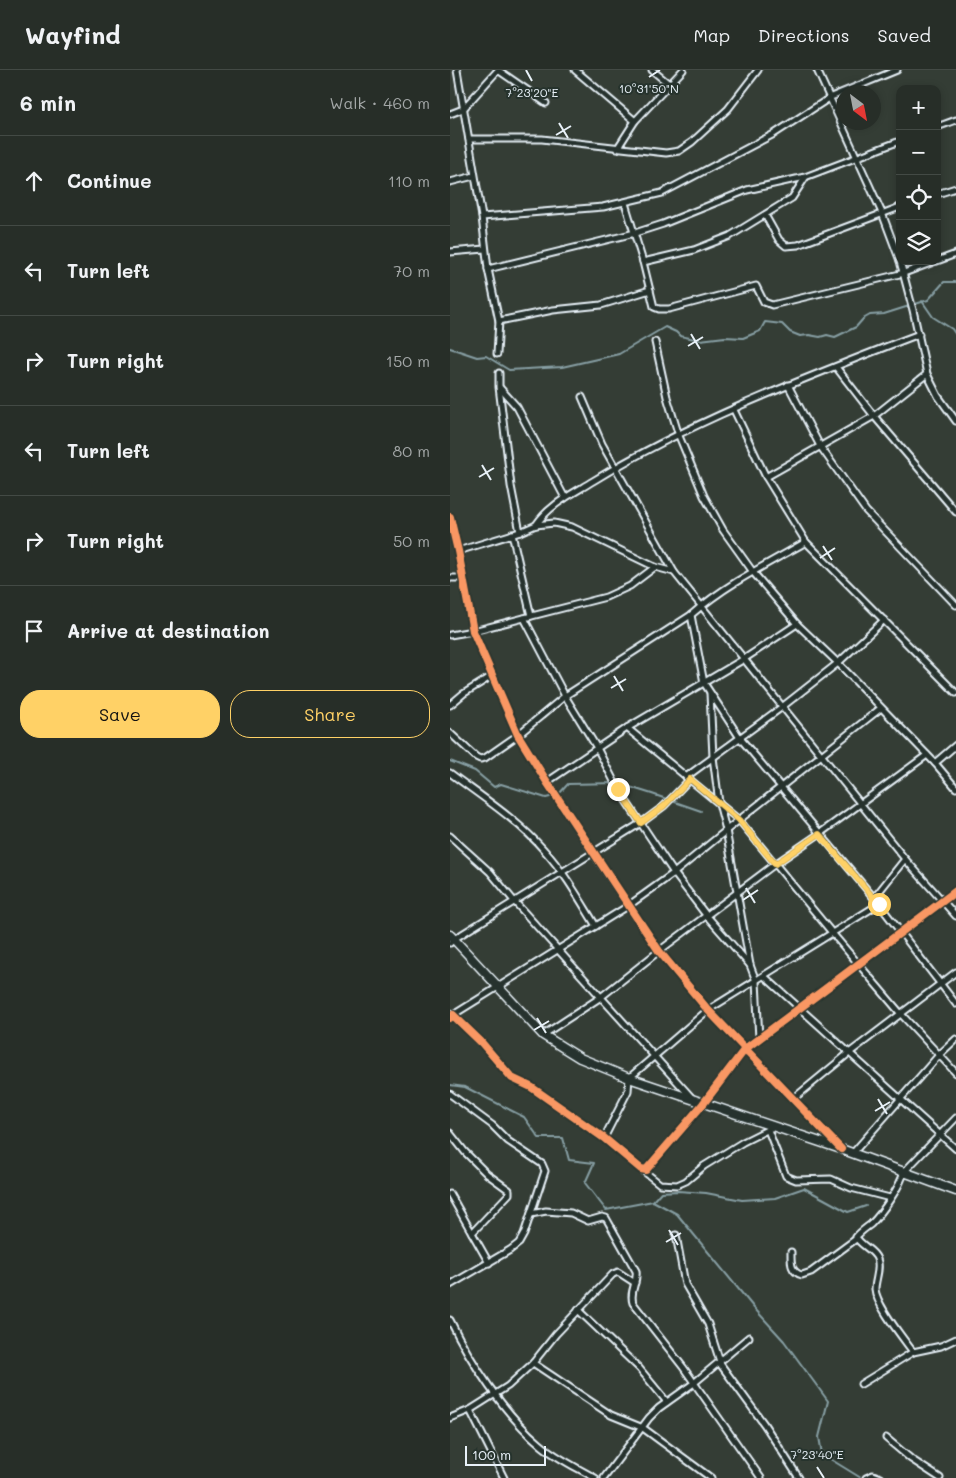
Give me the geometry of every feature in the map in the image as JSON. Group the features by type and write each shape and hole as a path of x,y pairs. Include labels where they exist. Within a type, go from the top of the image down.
{"street":[{"path":"457,70 482,217 488,269 499,321 497,354"},
{"path":"450,114 463,108 498,70 546,103"},
{"path":"575,70 635,121"},
{"path":"652,70 669,84"},
{"path":"617,149 635,121 683,70"},
{"path":"468,139 542,139 617,149 666,153 680,151 728,109 758,70"},
{"path":"817,70 831,97 882,213 896,250"},
{"path":"482,217 603,207 662,193 774,134 831,97 896,70"},
{"path":"941,126 956,120"},
{"path":"488,269 635,233 663,224 747,190 806,177 896,141"},
{"path":"450,182 474,176"},
{"path":"643,262 694,250 730,236 792,198 806,177"},
{"path":"941,193 956,188"},
{"path":"626,202 654,307 659,309 669,309 756,286 764,302 772,305 904,273 926,265"},
{"path":"765,215 779,240 786,246 798,245 896,208"},
{"path":"450,252 485,249"},
{"path":"941,260 956,254"},
{"path":"901,265 914,310 927,374 938,396 956,421"},
{"path":"499,321 552,310 601,305 650,290"},
{"path":"536,525 543,514 565,498 615,468 679,436 788,385 919,334"},
{"path":"655,342 667,397 679,436 704,496 723,530 753,572 797,624 882,708 935,763 956,788"},
{"path":"836,366 874,416 956,512"},
{"path":"499,373 511,486 520,532"},
{"path":"766,477 874,416 927,374"},
{"path":"788,385 820,446 866,512 956,605"},
{"path":"499,387 517,407 565,498"},
{"path":"582,397 602,444 674,572 905,859 956,916"},
{"path":"734,410 766,477 806,542 956,693"},
{"path":"450,517 472,631 518,735 547,782 659,951 708,1010 841,1149"},
{"path":"458,551 520,532 536,525 554,523 572,527 655,567 674,572"},
{"path":"512,534 531,616"},
{"path":"450,733 476,757 480,759 485,758 518,735 565,696 691,615 753,572 806,542"},
{"path":"450,635 606,597 630,586 655,567"},
{"path":"450,578 462,578"},
{"path":"691,615 704,683 740,738 879,904 956,1004"},
{"path":"524,618 565,696 597,748 618,789 674,873 706,915 750,965"},
{"path":"884,620 838,663 688,778 664,806 641,823 451,939 543,1035 580,1058 629,1078 771,1128 853,1153 956,1191"},
{"path":"547,782 627,728 744,659 797,624"},
{"path":"450,705 463,694 492,676"},
{"path":"710,693 713,758 719,803 738,892 750,965 756,981 759,1039"},
{"path":"771,1128 743,1142 704,1166 686,1181 677,1185 660,1184 604,1138 531,1087 512,1078 481,1042 451,1015 628,906 674,873 882,708"},
{"path":"627,728 739,820 901,1014 956,1073"},
{"path":"935,763 956,745"},
{"path":"543,1035 601,997 706,915 926,755"},
{"path":"450,773 527,833 546,851 562,872 596,926"},
{"path":"450,836 490,872 694,1100"},
{"path":"874,898 905,859"},
{"path":"641,1169 646,1170 649,1167 703,1104 745,1049 956,891"},
{"path":"604,1138 628,1091 629,1078 653,1056 708,1010 879,904"},
{"path":"793,1099 956,972"},
{"path":"764,976 956,1149"},
{"path":"853,1153 939,1055 956,1039"},
{"path":"450,1094 492,1125 508,1141 542,1164 545,1170 524,1234 518,1243 450,1286"},
{"path":"791,1252 791,1266 795,1273 802,1275 812,1272 856,1239 857,1235 872,1223 890,1198 901,1181 904,1172 956,1118"},
{"path":"771,1128 786,1176 789,1178 796,1180 831,1179 851,1188 890,1198"},
{"path":"450,1133 486,1174 509,1190 509,1194 472,1233"},
{"path":"450,1194 489,1263"},
{"path":"531,1214 546,1211 575,1214 588,1222 602,1217 606,1218 636,1271 637,1277 631,1298 633,1303 694,1383 761,1478"},
{"path":"676,1236 685,1284 708,1324 719,1361 764,1424 799,1478"},
{"path":"856,1239 877,1258 876,1295 913,1352"},
{"path":"450,1418 470,1410 508,1386 533,1363 556,1334 616,1272 635,1283"},
{"path":"578,1310 639,1368 667,1402"},
{"path":"450,1320 466,1351 495,1394 523,1428 540,1444 557,1456 595,1478"},
{"path":"604,1478 649,1418 749,1337"},
{"path":"861,1384 913,1352 941,1346 956,1339"},
{"path":"533,1363 611,1415 642,1428 711,1478"},
{"path":"470,1410 504,1478"},
{"path":"886,1438 940,1478"},
{"path":"866,1478 873,1475 881,1478"}],"waterway":[{"path":"450,348 477,357 486,356 509,370 562,367 619,354 665,327 680,336 700,340 725,337 743,338 760,331 765,322 782,324 790,332 800,336 820,337 827,335 835,337 856,327 863,319 870,315 884,314 928,300 944,282 956,282"},
{"path":"922,301 933,317 952,329 956,335"},
{"path":"450,761 475,771 494,787 501,784 546,798 554,796"},
{"path":"559,794 568,784 617,783 701,811"},
{"path":"450,1085 465,1087 524,1117 539,1138 563,1138 569,1160 594,1163 585,1183 606,1210 653,1201 677,1214 754,1308 784,1341 828,1401 819,1437 822,1454 861,1478"},
{"path":"653,1201 661,1192 706,1193 742,1200 775,1198 804,1188 848,1212 866,1206"}],"cycle path":[{"path":"450,517 473,631 518,735 547,782 659,951 708,1010 841,1149"},
{"path":"450,1018 453,1015 481,1042 512,1078 531,1087 604,1138 641,1169 646,1170 703,1104 745,1049 956,891"}],"route":[{"path":"618,789 641,823 664,806 690,779 739,820 775,864 819,834 879,904"}]}
